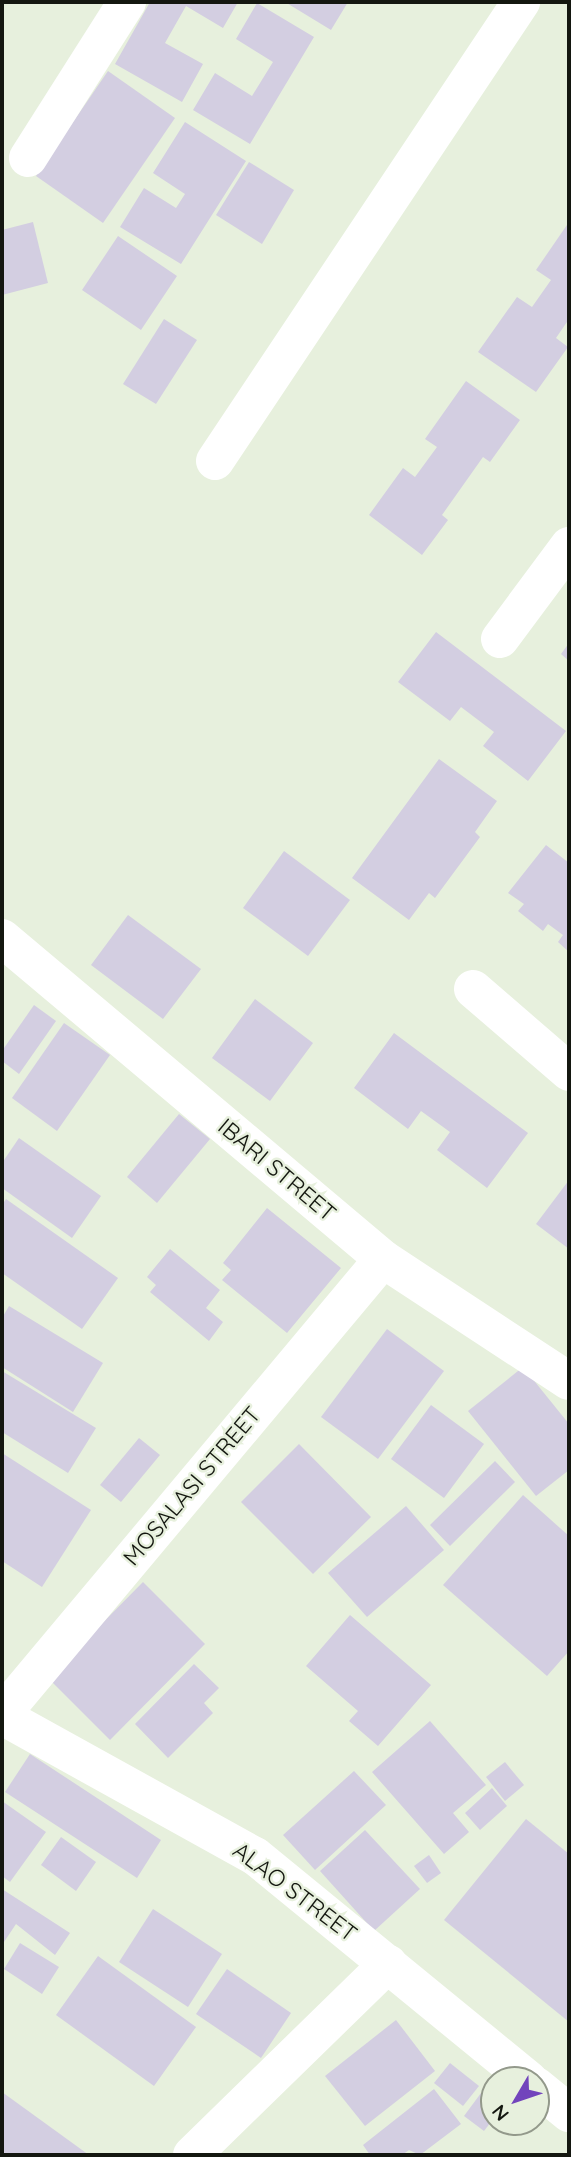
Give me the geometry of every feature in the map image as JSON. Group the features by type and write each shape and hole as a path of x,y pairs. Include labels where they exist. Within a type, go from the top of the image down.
{"street":[{"path":"28,158 127,2"},
{"path":"215,461 521,2"},
{"path":"500,639 569,546"},
{"name":"IBARI STREET","path":"2,938 383,1259 569,1381"},
{"path":"473,989 569,1072"},
{"name":"MOSALASI STREET","path":"2,1715 383,1259"},
{"name":"ALAO STREET","path":"2,1715 254,1856 512,2066"},
{"path":"192,2155 388,1964"},
{"path":"550,2097 569,2113"}],"building":[{"path":"150,2 238,2 223,28 186,6 165,43 203,64 182,102 115,64"},
{"path":"285,2 348,2 331,30"},
{"path":"257,3 314,37 250,144 193,110 215,73 252,96 273,62 236,39"},
{"path":"108,71 175,118 103,223 36,176"},
{"path":"185,122 246,161 181,264 120,227 144,188 176,208 185,194 153,173"},
{"path":"249,162 294,190 262,244 216,215"},
{"path":"33,222 48,283 2,295 2,230"},
{"path":"569,222 569,319 556,338 568,347 536,392 478,352 517,297 532,307 551,280 536,270"},
{"path":"118,236 177,276 141,330 82,290"},
{"path":"164,319 197,340 156,404 123,384"},
{"path":"466,381 520,420 490,462 483,457 442,515 448,520 422,555 369,515 403,468 415,477 437,447 425,439"},
{"path":"436,632 566,731 528,781 483,746 494,732 461,707 450,721 398,682"},
{"path":"569,643 569,661 561,654"},
{"path":"439,759 497,801 475,832 480,837 435,898 429,893 409,920 352,878"},
{"path":"546,845 569,863 569,952 558,942 563,935 548,924 543,931 518,911 524,904 508,893"},
{"path":"284,851 350,900 308,956 243,908"},
{"path":"128,915 201,969 163,1019 91,965"},
{"path":"255,999 313,1043 270,1101 212,1058"},
{"path":"34,1005 56,1021 19,1074 2,1061 2,1051"},
{"path":"64,1023 110,1055 57,1131 12,1098"},
{"path":"394,1033 528,1133 487,1188 437,1150 450,1132 421,1111 408,1129 354,1088"},
{"path":"179,1114 210,1139 157,1203 127,1177"},
{"path":"19,1138 101,1196 72,1238 2,1188 2,1163"},
{"path":"569,1180 569,1249 536,1224"},
{"path":"6,1199 118,1278 82,1329 2,1273 2,1205"},
{"path":"267,1208 341,1268 287,1333 222,1280 231,1270 223,1263"},
{"path":"170,1249 220,1290 206,1308 223,1322 209,1341 150,1292 156,1285 147,1277"},
{"path":"9,1306 103,1363 73,1412 2,1367 2,1318"},
{"path":"387,1329 444,1371 378,1459 321,1417"},
{"path":"523,1367 569,1424 569,1470 536,1496 468,1411"},
{"path":"2,1371 96,1428 68,1473 2,1432"},
{"path":"431,1405 484,1444 444,1498 391,1459"},
{"path":"139,1438 160,1455 121,1502 100,1485"},
{"path":"299,1444 371,1517 313,1574 241,1502"},
{"path":"2,1453 91,1510 42,1587 2,1561"},
{"path":"495,1461 515,1482 450,1546 430,1525"},
{"path":"523,1495 569,1536 569,1651 547,1676 443,1585"},
{"path":"406,1506 444,1550 367,1617 328,1573"},
{"path":"143,1582 205,1644 110,1740 48,1678"},
{"path":"350,1615 431,1685 378,1746 349,1721 358,1711 306,1666"},
{"path":"194,1664 219,1688 204,1703 213,1713 168,1758 135,1724"},
{"path":"430,1721 486,1785 453,1813 469,1832 444,1854 372,1772"},
{"path":"30,1754 161,1840 137,1878 5,1792"},
{"path":"505,1762 524,1785 505,1801 486,1777"},
{"path":"354,1771 386,1805 315,1870 283,1835"},
{"path":"492,1788 507,1806 480,1830 465,1813"},
{"path":"2,1801 46,1832 10,1882 2,1876"},
{"path":"526,1819 569,1854 569,2022 444,1920"},
{"path":"365,1830 420,1889 374,1931 320,1871"},
{"path":"61,1837 96,1862 76,1891 41,1865"},
{"path":"429,1855 441,1873 427,1883 414,1866"},
{"path":"2,1889 70,1933 55,1955 16,1924 2,1945"},
{"path":"153,1909 222,1954 188,2007 119,1962"},
{"path":"20,1943 59,1967 42,1994 4,1969"},
{"path":"98,1956 196,2027 154,2086 56,2015"},
{"path":"227,1969 291,2013 261,2058 196,2014"},
{"path":"396,2020 435,2071 365,2126 325,2076"},
{"path":"450,2063 479,2086 463,2106 434,2083"},
{"path":"434,2089 461,2124 420,2155 409,2150 402,2155 370,2155 363,2145"},
{"path":"2,2092 89,2155 2,2155"},
{"path":"480,2094 480,2128 464,2116"}]}
